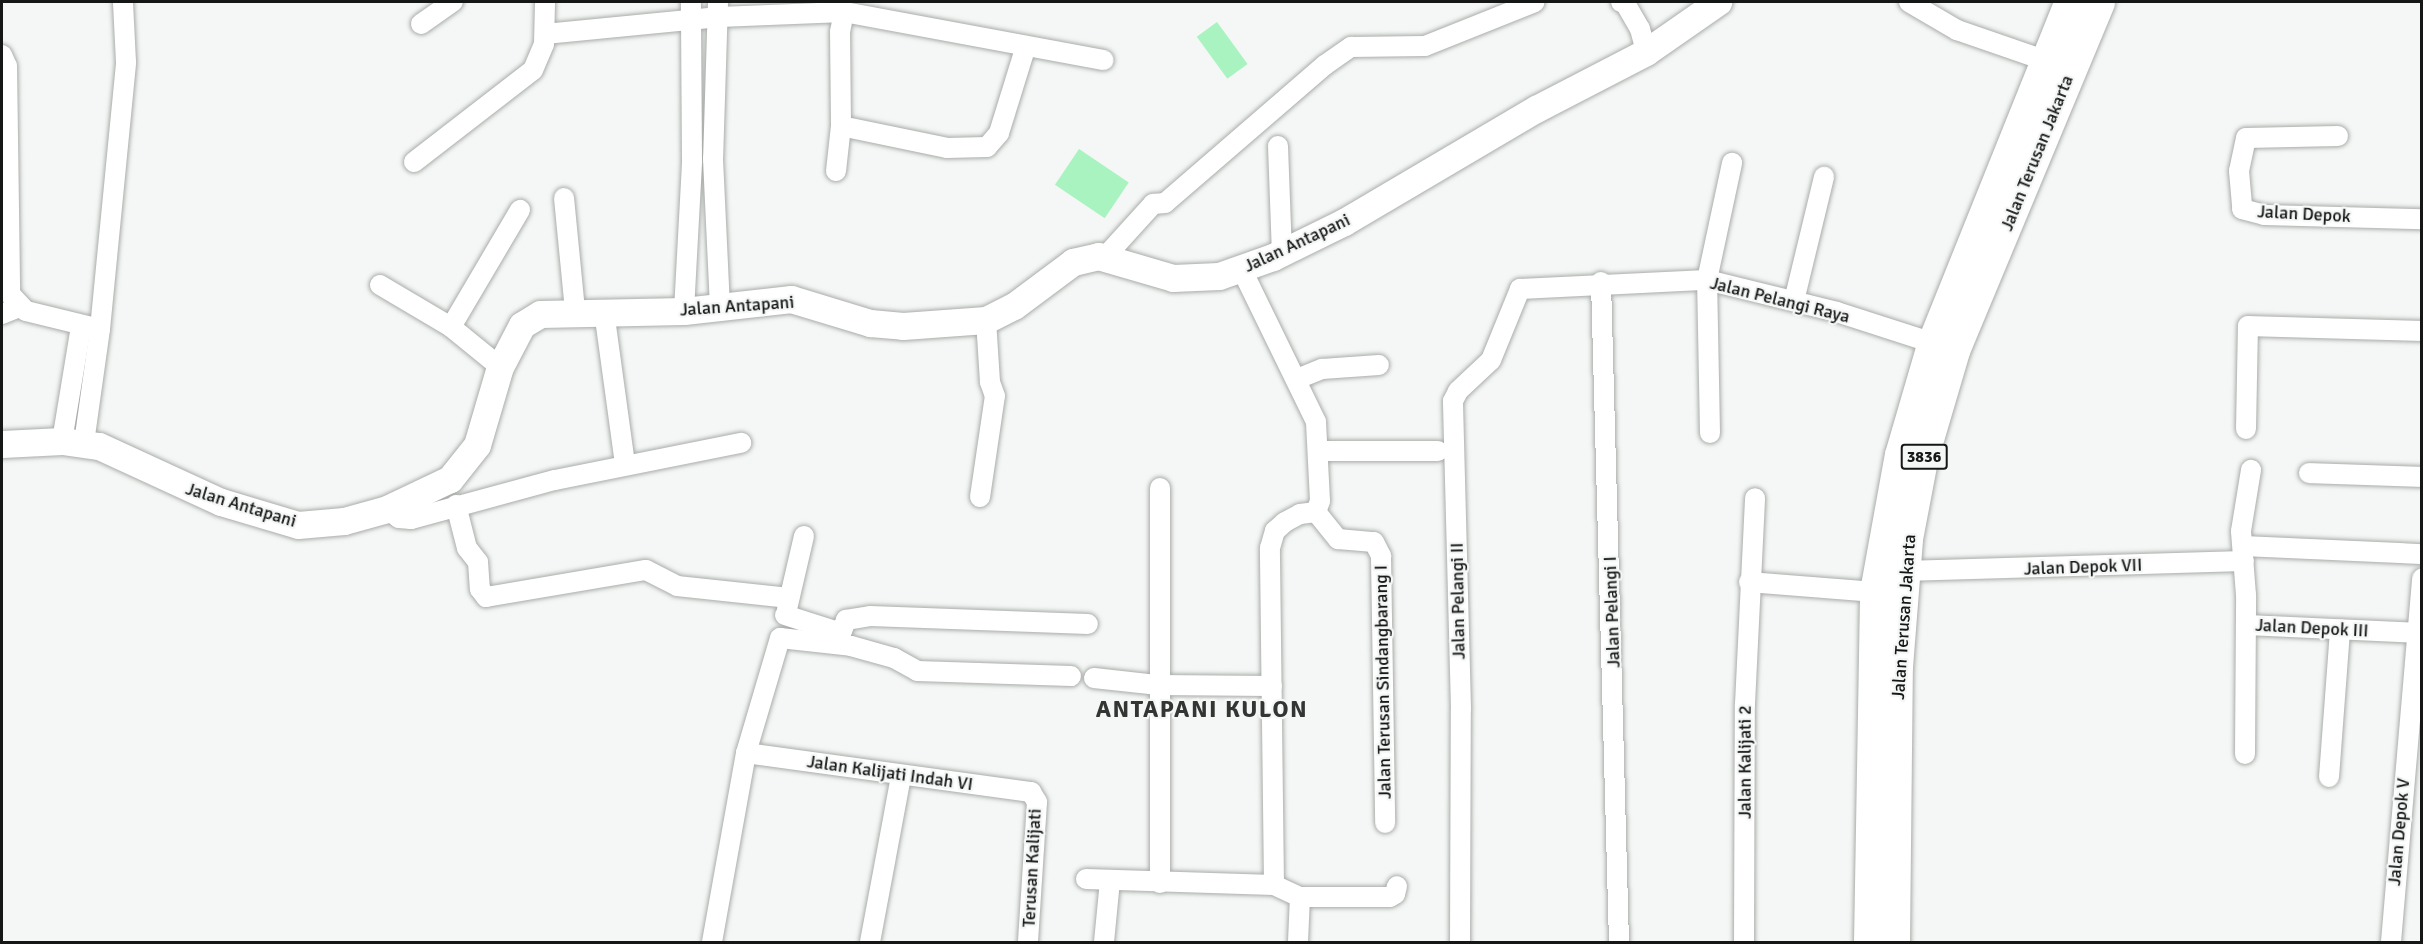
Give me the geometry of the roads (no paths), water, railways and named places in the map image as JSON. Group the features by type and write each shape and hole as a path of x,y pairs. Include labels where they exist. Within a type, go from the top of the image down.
{"main road":[{"name":"Jalan Terusan Jakarta","path":"1869,942 1875,592 1900,455 1944,346 2070,2"},
{"name":"Jalan Terusan Jakarta","path":"1895,942 1898,667 1913,571 1923,460 1944,346 2100,2"}],"street":[{"path":"73,442 91,328 126,62 123,2"},
{"path":"421,24 453,2"},
{"path":"414,162 533,70 545,34 545,2"},
{"path":"1105,257 1153,204 1165,203 1351,47 1425,46 1535,2"},
{"path":"1623,2 1640,29 1646,52"},
{"name":"Jalan Antapani","path":"2,444 73,442 221,502 298,525 344,520 387,509 450,479 465,462 477,445 500,367 527,321 540,314 575,311 720,309 791,299 880,324 986,320 1014,306 1073,262 1105,257 1182,279 1242,270 1344,222 1536,109 1646,52 1718,2"},
{"path":"1911,2 1957,30 2047,61"},
{"path":"545,34 691,11 718,9 844,12 1104,60"},
{"path":"718,9 713,159 720,309"},
{"path":"684,311 686,230 692,160 691,11"},
{"path":"836,171 842,126 840,32 844,12"},
{"path":"842,126 946,148 987,147 999,133 1026,46"},
{"path":"2,55 7,66 5,275 10,294 10,310 91,328"},
{"name":"Jalan Depok","path":"2338,136 2246,138 2238,171 2242,209 2264,215 2421,219"},
{"path":"1278,146 1282,253"},
{"path":"692,160 713,159"},
{"path":"1710,433 1707,280 1732,163"},
{"path":"1794,301 1824,177"},
{"path":"564,198 575,311"},
{"path":"451,327 520,210"},
{"path":"686,230 716,229"},
{"path":"1242,270 1316,422 1320,451 1320,501 1316,512 1300,514 1285,522 1272,539 1274,885"},
{"name":"Jalan Pelangi Raya","path":"1527,286 1707,280 1837,312 1944,346"},
{"name":"Jalan Pelangi I","path":"1601,282 1619,942"},
{"path":"380,285 451,327 500,367"},
{"name":"Jalan Pelangi II","path":"1460,942 1461,709 1454,401 1458,391 1491,360 1518,292 1527,286"},
{"path":"604,311 626,465"},
{"path":"980,497 994,396 990,382 986,320"},
{"path":"2246,429 2248,326 2421,331"},
{"path":"1297,379 1322,369 1379,364"},
{"path":"387,509 405,520 456,505 626,465 741,443"},
{"path":"1320,451 1438,450"},
{"name":"Jalan Depok III","path":"2251,470 2242,513 2246,625 2419,633"},
{"path":"2309,473 2421,477"},
{"path":"1160,488 1157,685 1160,883"},
{"name":"Jalan Kalijati 2","path":"1744,942 1749,582 1755,498"},
{"path":"456,505 467,548 478,562 480,590 486,597 646,570 677,586 787,607 837,632 842,631 846,620 870,616 1088,624"},
{"name":"Jalan Terusan Sindangbarang I","path":"1316,512 1338,539 1374,542 1381,556 1385,823"},
{"path":"712,942 746,753 784,637 787,607 804,536"},
{"name":"Jalan Depok VII","path":"1913,571 2243,554 2421,554"},
{"name":"Jalan Depok V","path":"2391,942 2419,633 2421,578"},
{"path":"1749,582 1875,592"},
{"path":"2245,754 2246,625"},
{"path":"2329,777 2340,629"},
{"path":"784,637 851,646 894,658 917,671 1071,676"},
{"path":"1094,678 1157,685 1272,686"},
{"name":"Jalan Kalijati Indah VI","path":"746,753 901,777 1034,794"},
{"path":"870,942 901,777"},
{"name":"Terusan Kalijati","path":"1028,942 1036,802 1034,794"},
{"path":"1086,879 1274,885 1300,897 1390,897 1395,894 1397,886"},
{"path":"1104,942 1110,881"},
{"path":"1298,942 1300,897"}],"district":[{"name":"ANTAPANI KULON","path":"1202,710"}]}
